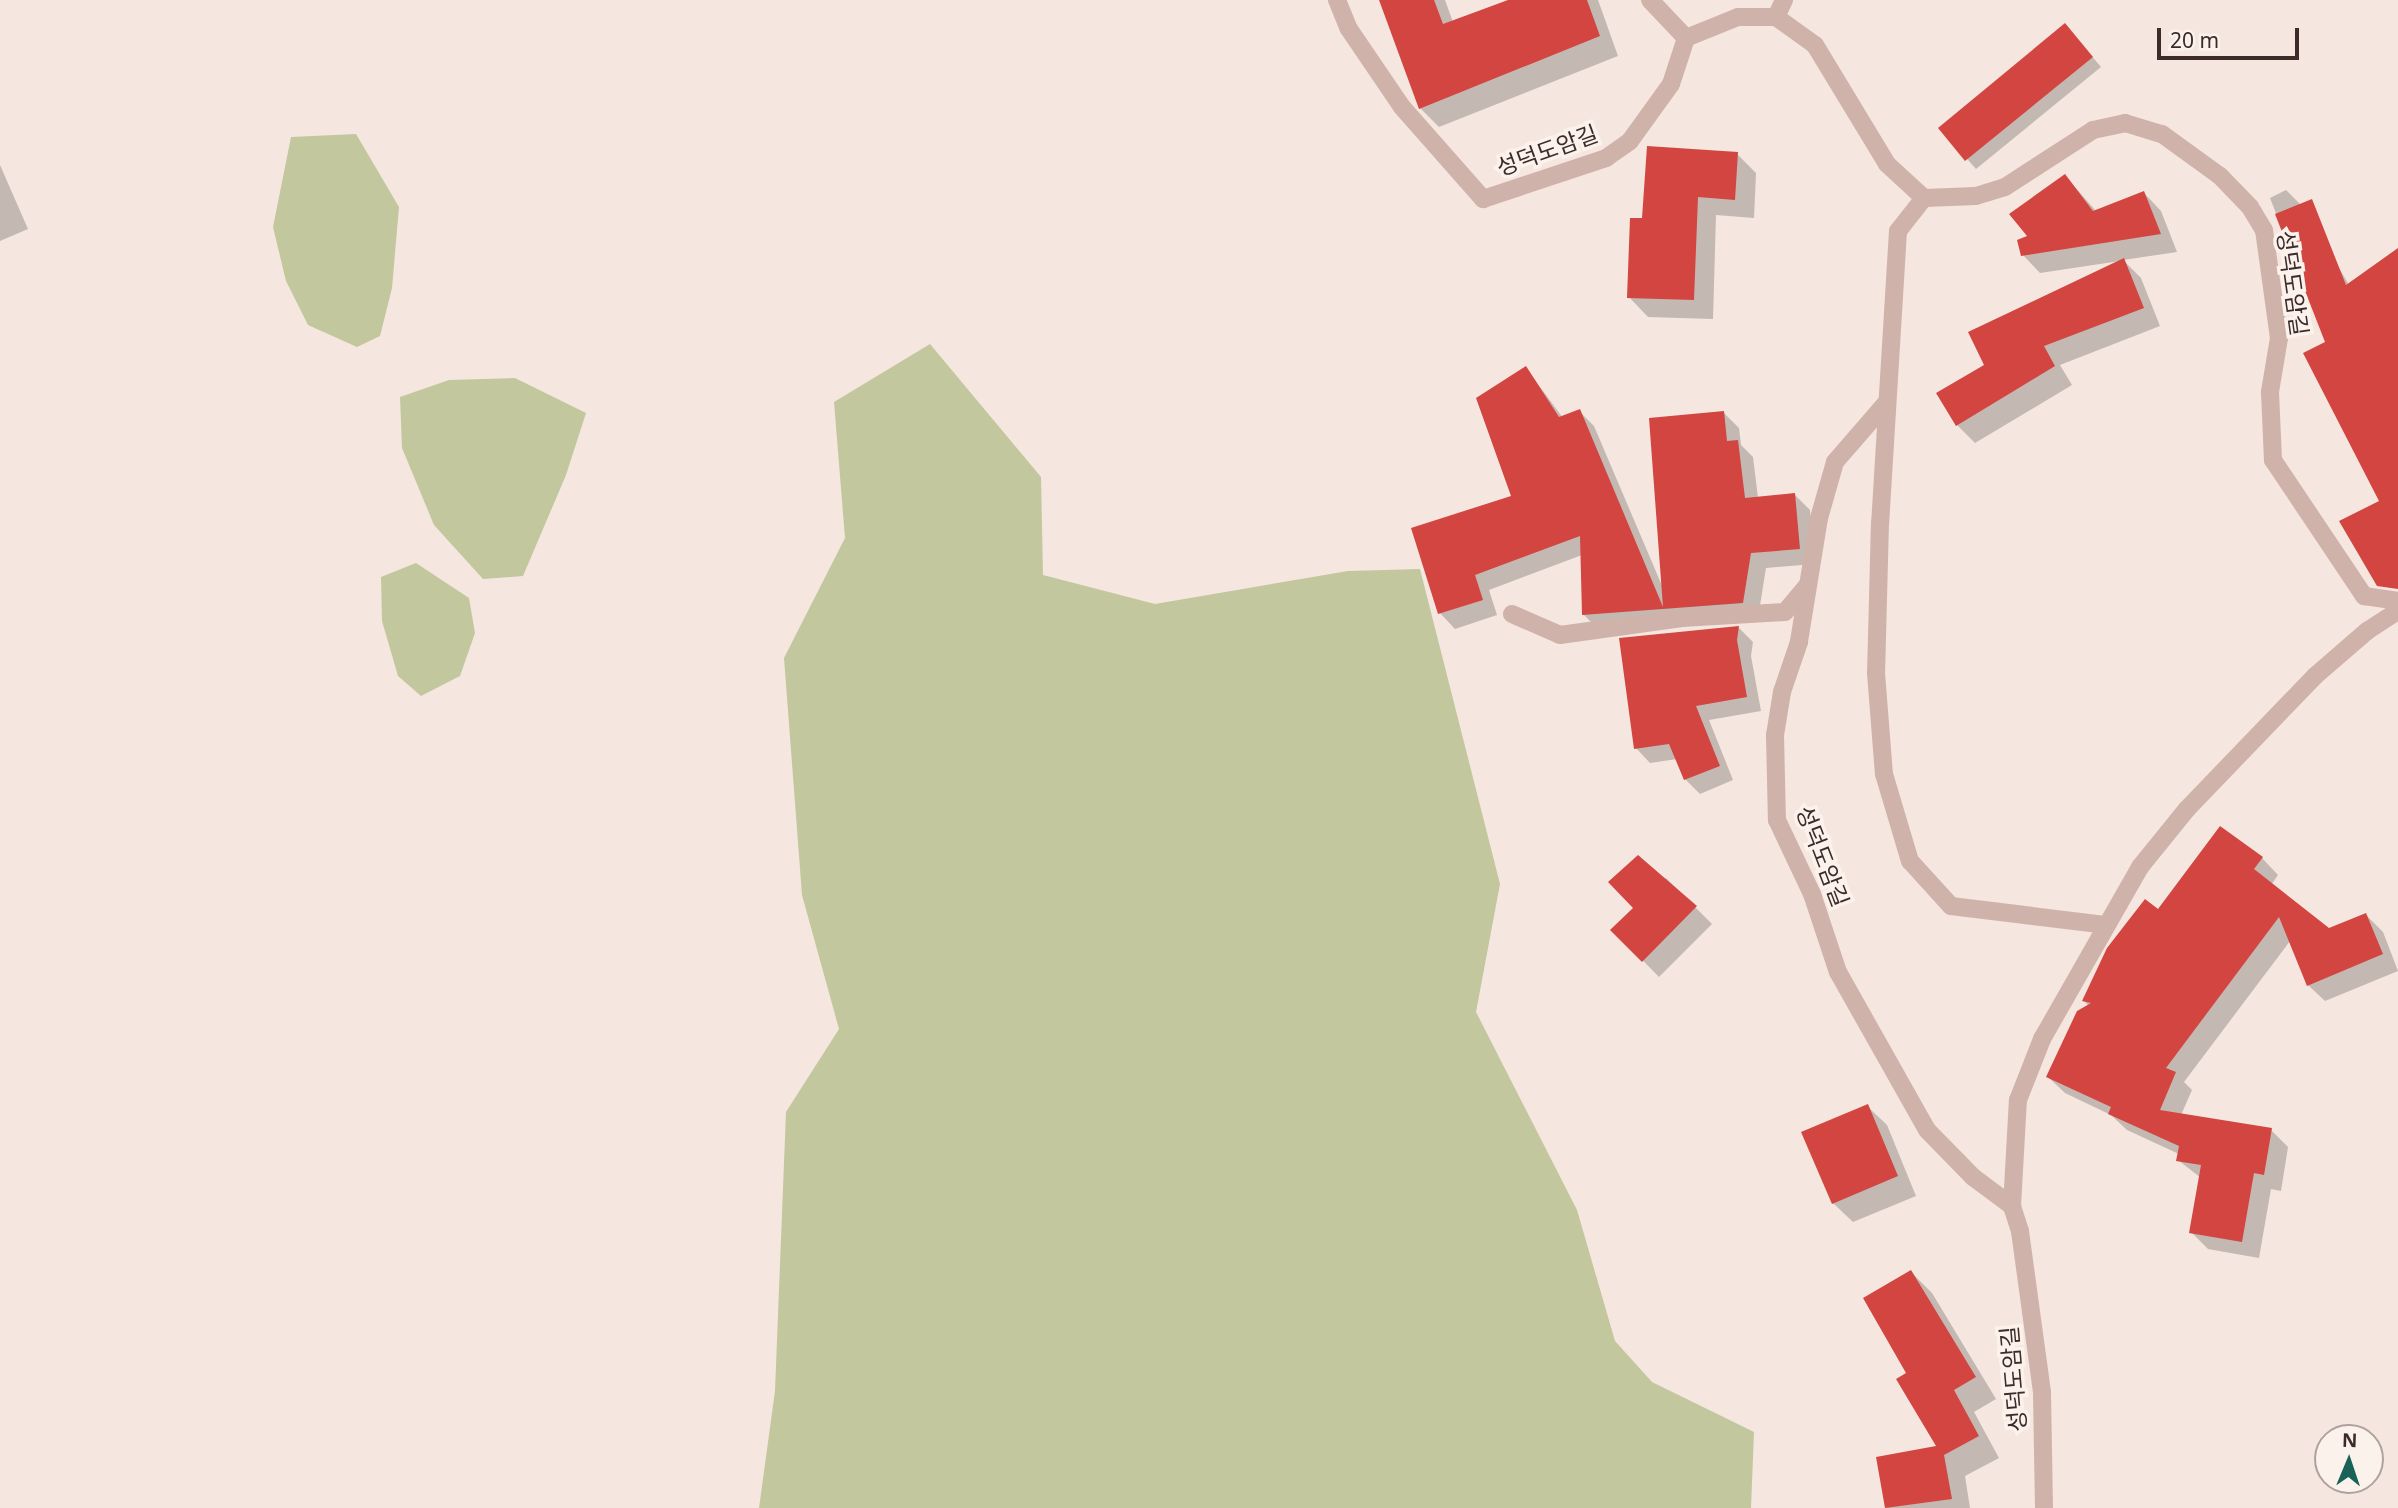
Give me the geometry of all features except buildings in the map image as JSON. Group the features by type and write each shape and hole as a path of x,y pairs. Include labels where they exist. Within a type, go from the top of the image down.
{"street":[{"name":"성덕도암길","path":"1337,0 1349,29 1402,107 1483,199 1598,162 1630,141 1671,83 1686,38"},
{"path":"1650,0 1686,38 1738,17 1780,8 1815,45 1887,164 1924,198 1898,230 1887,402 1877,673 1884,774 1910,861 1951,906 2105,925"},
{"name":"성덕도암길","path":"1924,198 1976,196 2005,187 2065,153 2093,131 2125,123 2162,134 2220,176 2250,207 2264,230 2279,338 2270,392 2273,460 2364,596 2398,601"},
{"name":"성덕도암길","path":"1887,402 1835,462 1807,586 1800,642 1782,692 1775,735 1777,820 1812,894 1838,972 1927,1130 1973,1177 2012,1206"},
{"path":"1512,614 1560,635 1682,618 1785,612 1807,586"},
{"name":"성덕도암길","path":"2044,1508 2042,1392 2020,1231 2012,1206 2018,1100 2042,1039 2140,867 2186,809 2315,676 2367,631 2398,611"}],"green space":[{"path":"356,134 399,207 392,288 380,336 357,347 308,325 286,281 273,227 291,137"},
{"path":"930,344 1041,477 1043,575 1155,604 1348,571 1420,569 1500,884 1476,1012 1577,1210 1615,1341 1652,1382 1754,1432 1751,1508 759,1508 775,1391 786,1112 839,1029 802,895 784,658 845,538 834,402"},
{"path":"515,378 586,413 566,475 523,576 483,579 434,525 402,448 400,397 449,380"},
{"path":"416,563 469,598 475,633 460,676 421,696 398,676 382,621 381,577"}]}
